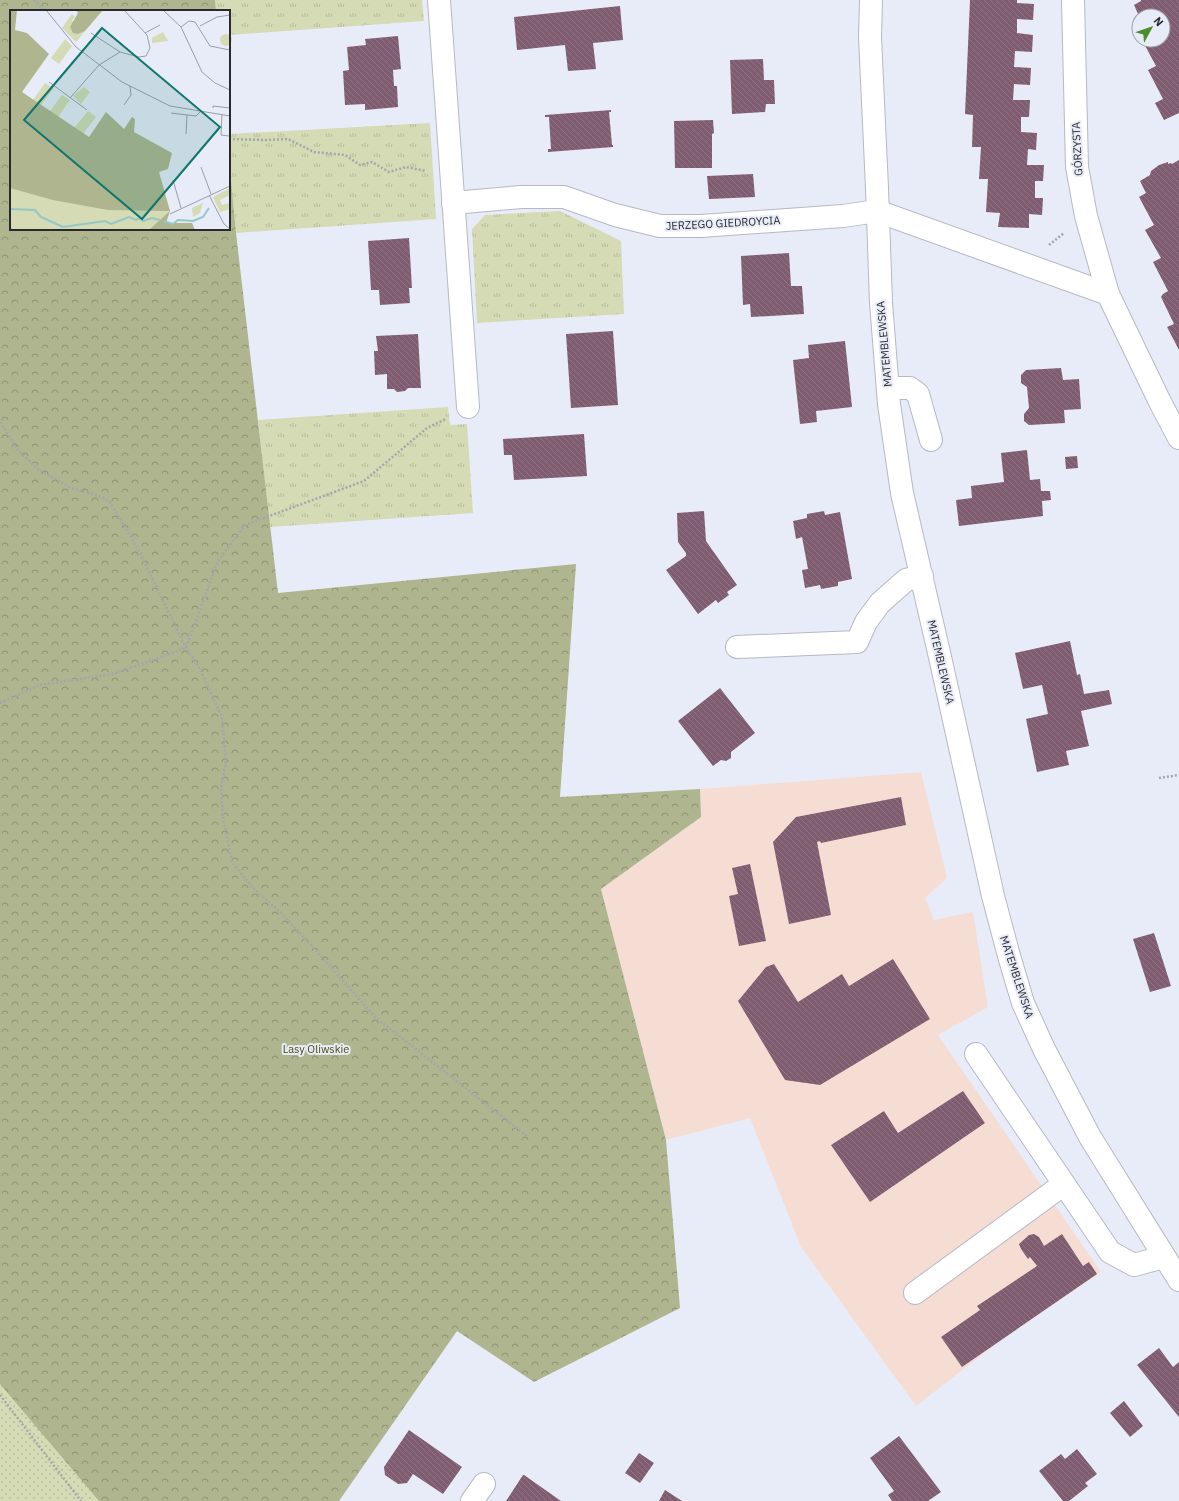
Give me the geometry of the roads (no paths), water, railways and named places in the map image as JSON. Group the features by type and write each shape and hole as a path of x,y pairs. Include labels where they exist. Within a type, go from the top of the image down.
{"street":[{"path":"439,0 468,408"},
{"name":"MATEMBLEWSKA","path":"871,0 870,37 881,303 889,404 902,493 922,576 993,896 1023,1003 1044,1049 1090,1137 1179,1280"},
{"name":"GÓRZYSTA","path":"1073,0 1077,167 1086,216 1108,294 1179,438"},
{"name":"JERZEGO GIEDROYCIA","path":"453,203 521,197 564,198 660,226 701,226 843,216 877,211"},
{"path":"877,211 1108,294"},
{"path":"888,388 910,388 918,394 931,440"},
{"path":"737,647 857,642 866,622 880,603 906,580 922,576"},
{"path":"976,1054 1110,1252 1134,1266 1164,1257"},
{"path":"915,1293 1064,1184"}],"park label":[{"name":"Lasy Oliwskie","path":"316,1049"}]}
